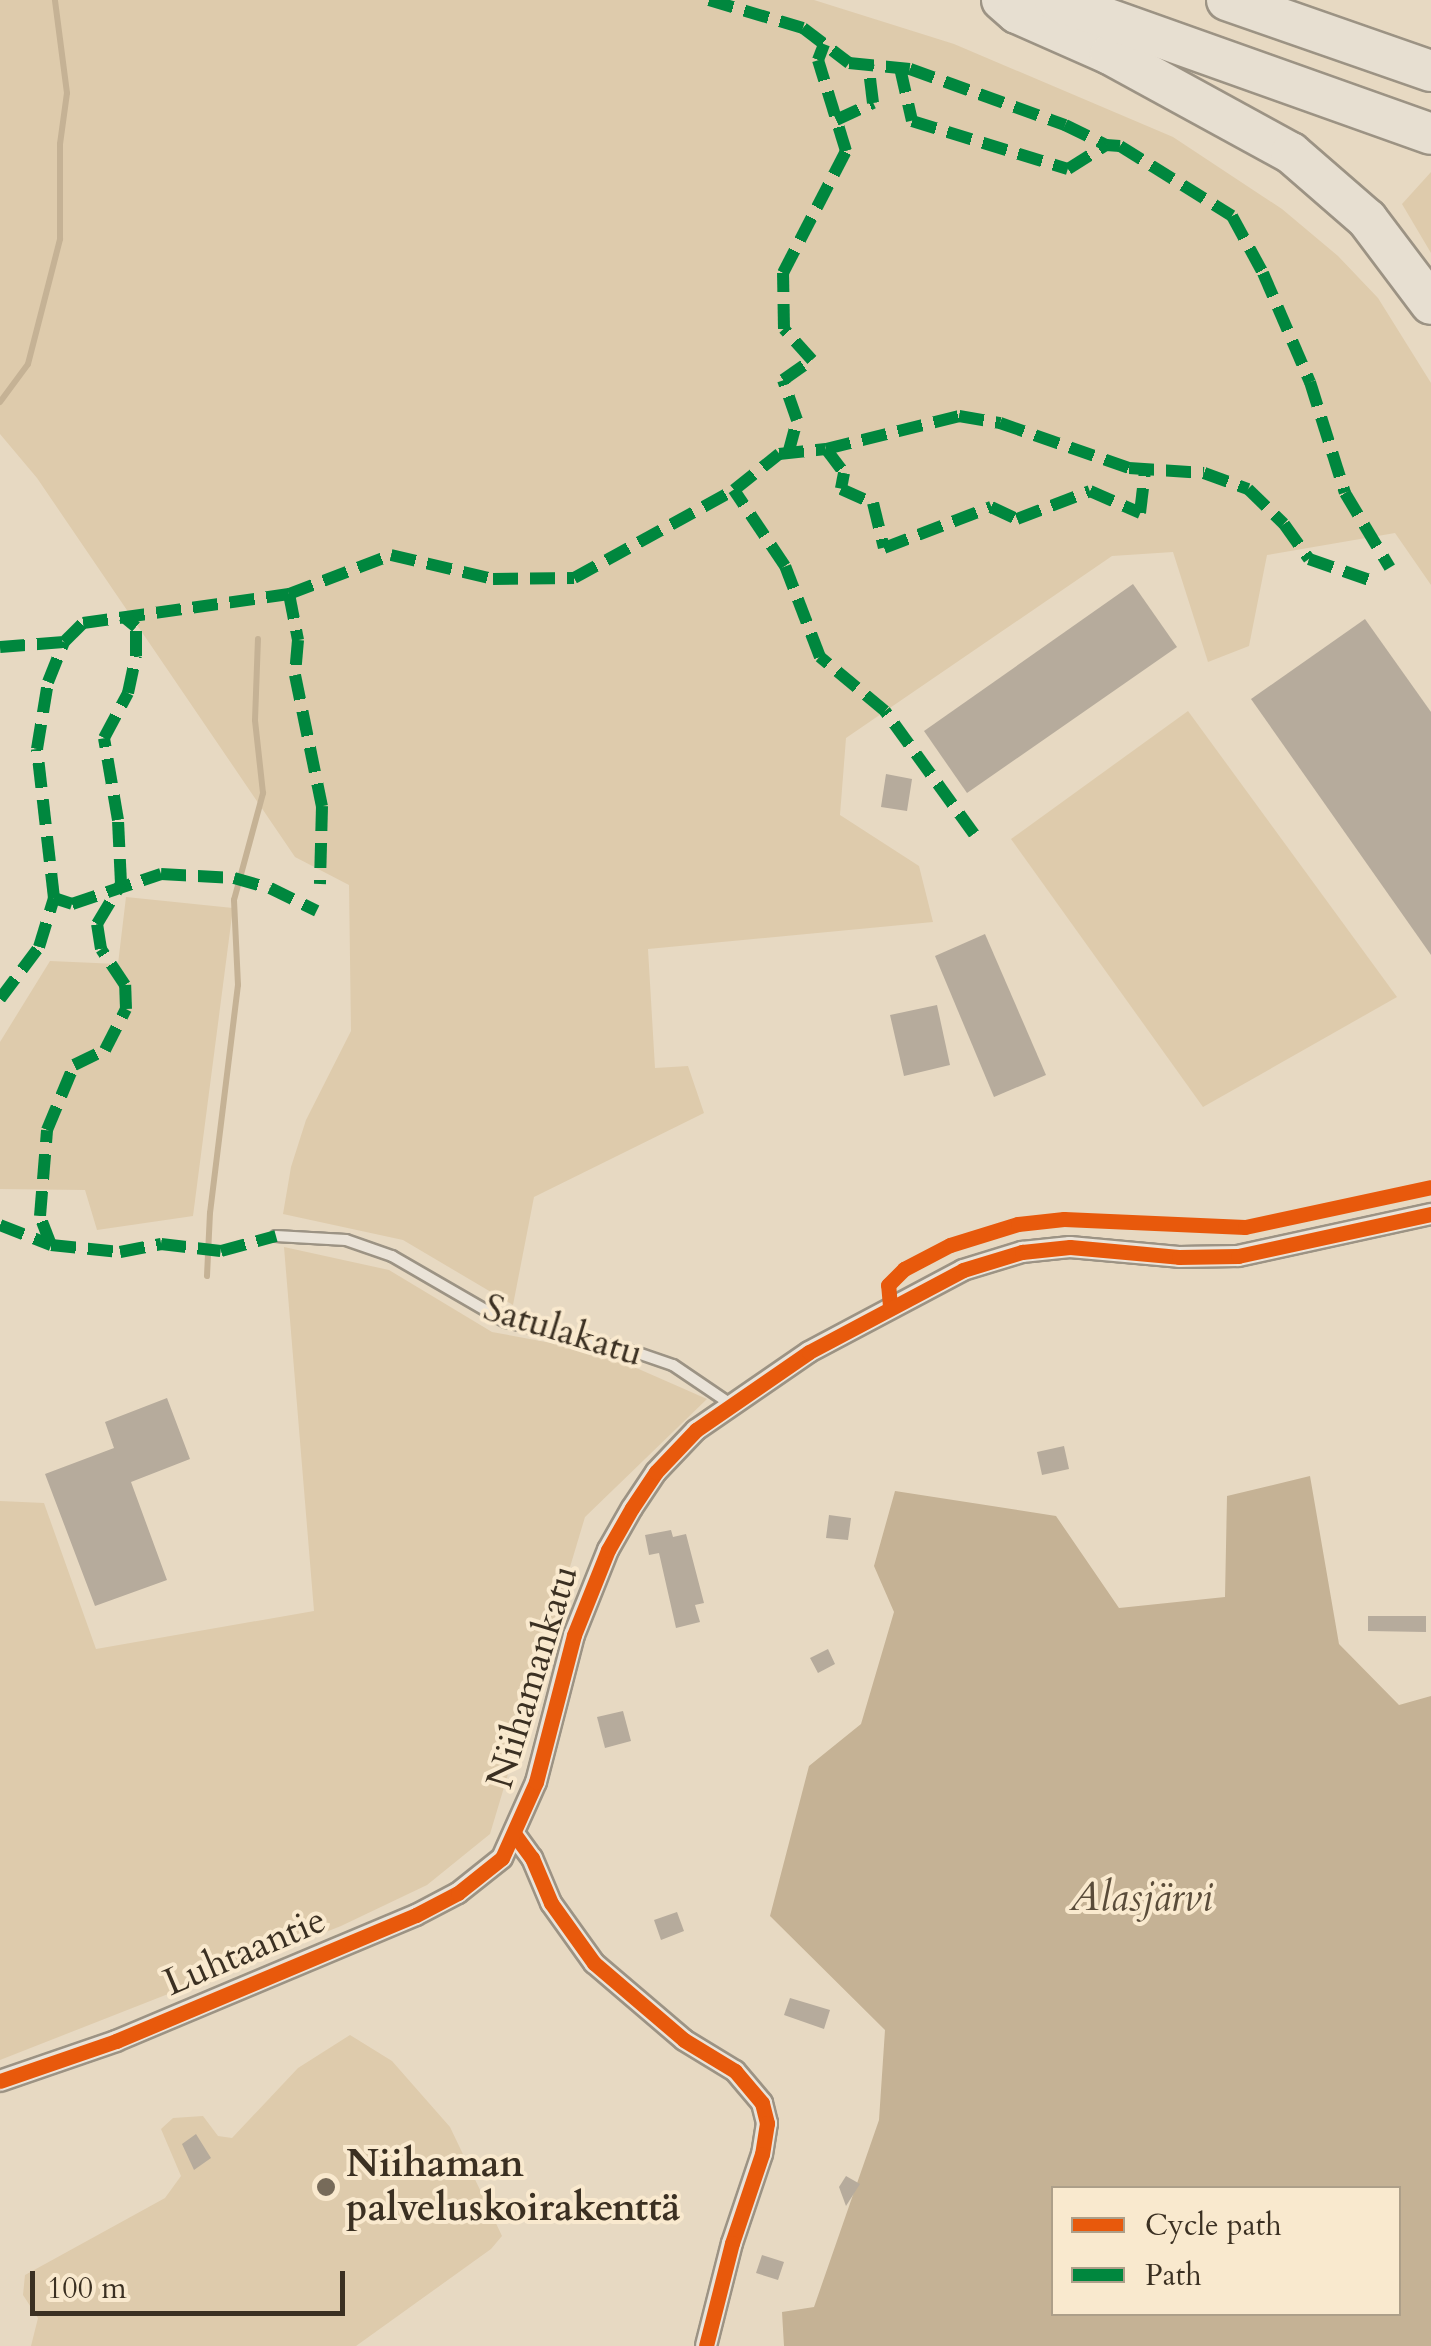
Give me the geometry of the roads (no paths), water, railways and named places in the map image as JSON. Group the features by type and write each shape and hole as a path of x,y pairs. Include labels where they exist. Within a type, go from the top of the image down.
{"highway":[{"path":"1002,0 1017,13 1110,54 1291,154 1367,219 1431,304"},
{"path":"1055,0 1431,134"},
{"path":"1227,0 1431,71"},
{"path":"1320,32 1431,56"}],"street":[{"name":"Niihamankatu","path":"502,1858 516,1836 536,1782 574,1635 608,1550 656,1472 696,1430 732,1404 890,1306 963,1270 1022,1252 1070,1247 1179,1257 1238,1256 1431,1214"},
{"path":"516,1836 532,1858 551,1903 594,1963 684,2040 735,2072 762,2103 767,2123 762,2154 732,2243 706,2346"},
{"name":"Luhtaantie","path":"0,2081 116,2041 416,1916 458,1894 502,1858"}],"lane":[{"name":"Satulakatu","path":"276,1236 346,1240 392,1256 506,1322 632,1351 673,1365 732,1404"}],"water":[{"name":"Alasjärvi","path":"1310,1476 1339,1644 1399,1705 1431,1696 1431,2346 784,2346 782,2312 814,2307 879,2120 885,2030 770,1916 809,1766 861,1724 894,1612 874,1566 895,1491 1056,1516 1119,1608 1225,1597 1227,1496"}],"waterway":[{"path":"0,402 28,364 60,239 60,144 67,93 55,0"},
{"path":"207,1276 210,1213 238,985 234,900 263,793 255,720 258,639"}],"place":[{"name":"Niihaman palveluskoirakenttä","path":"326,2187"}]}
